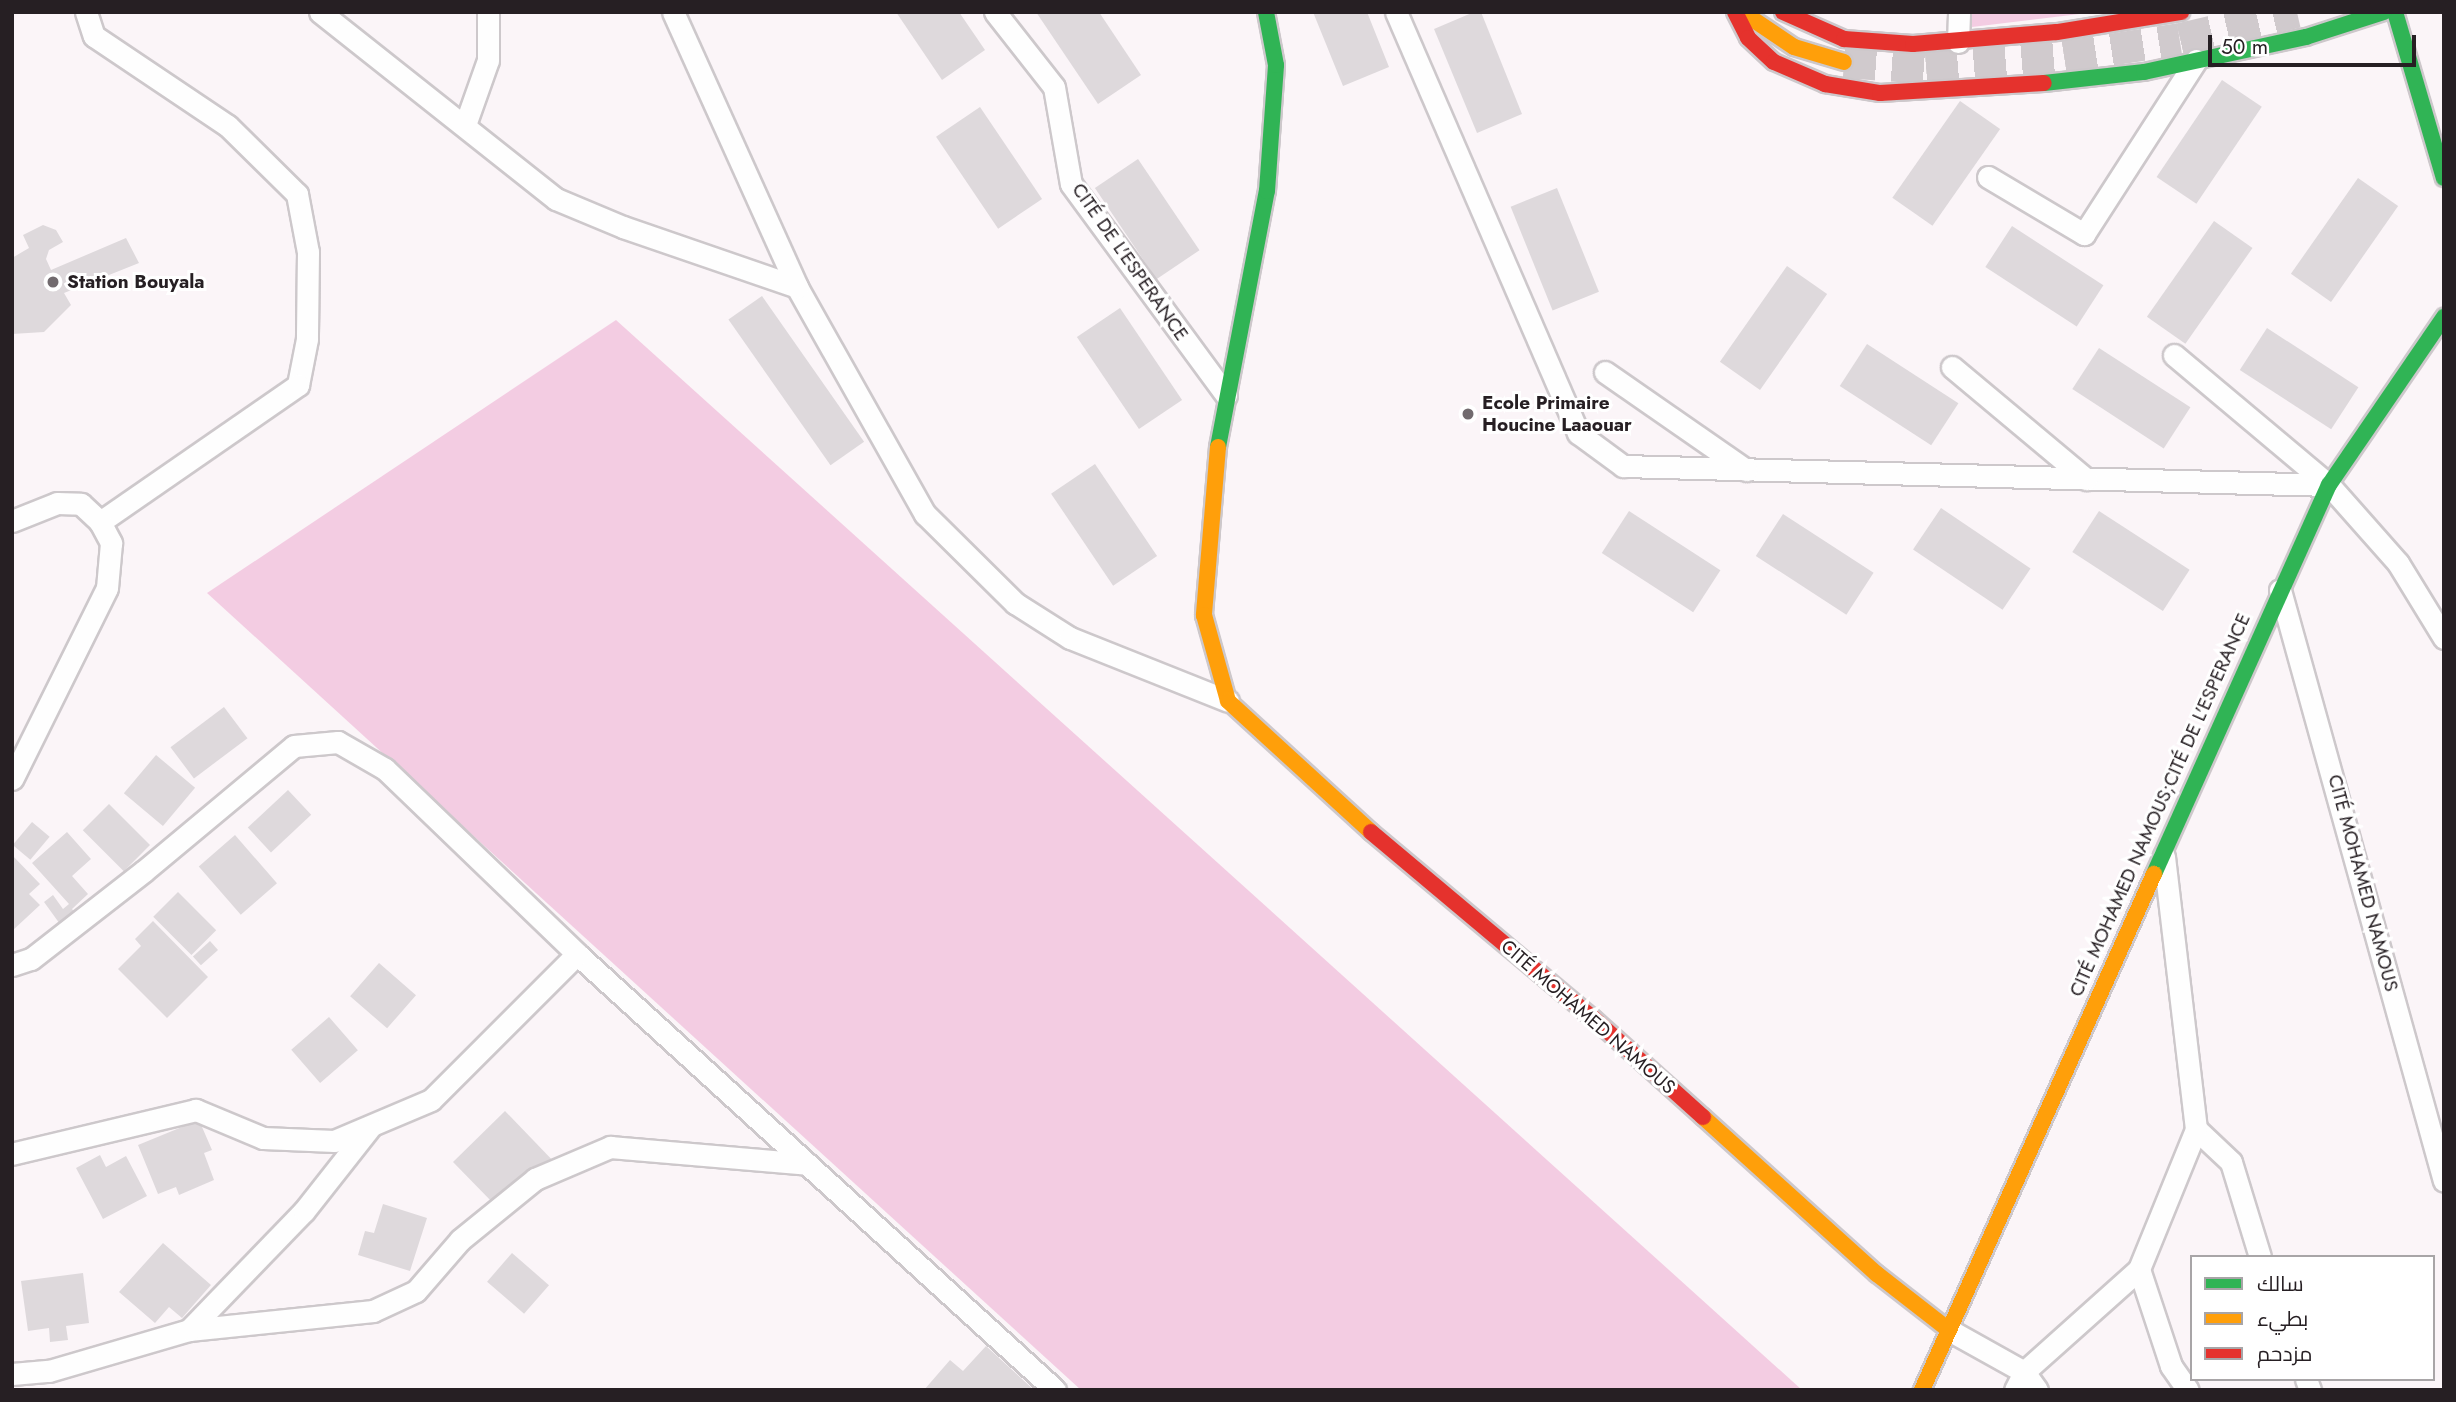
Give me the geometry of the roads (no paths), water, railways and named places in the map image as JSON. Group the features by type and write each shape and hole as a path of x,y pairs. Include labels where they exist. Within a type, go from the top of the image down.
{"main road":[{"path":"1228,701 1204,615 1211,505 1226,395 1267,191 1276,65 1266,12"},
{"path":"1735,12 1748,38 1774,62 1851,91 1986,90 2144,72 2306,37 2384,12"},
{"path":"1742,12 1794,47 1844,62"},
{"path":"1783,12 1844,39 1892,44 1958,42 2181,12"},
{"path":"2395,12 2444,178"},
{"path":"2410,61 2416,19"},
{"name":"CITÉ MOHAMED NAMOUS;CITÉ DE L'ESPERANCE","path":"1949,1331 2279,588 2329,485 2444,317"},
{"name":"CITÉ MOHAMED NAMOUS","path":"1228,701 1375,836 1593,1018 1877,1275 1949,1331"},
{"path":"1922,1390 1949,1331"}],"street":[{"path":"86,12 94,37 228,126 297,194 308,252 307,339 298,385 100,522"},
{"path":"320,12 556,199 623,227 797,287"},
{"path":"465,125 488,60 488,12"},
{"path":"673,12 797,287 925,514 1015,603 1070,638 1228,701"},
{"name":"CITÉ DE L'ESPERANCE","path":"995,12 1054,87 1071,184 1226,395"},
{"path":"1396,12 1578,433 1623,466 2329,485"},
{"path":"1958,42 1959,12"},
{"path":"1988,177 2084,234 2196,60"},
{"path":"2174,355 2329,485 2398,563 2444,638"},
{"path":"1952,366 2085,479"},
{"path":"1605,372 1746,470"},
{"path":"12,521 57,503 81,503 100,522 111,543 107,588 12,779"},
{"name":"CITÉ MOHAMED NAMOUS","path":"2279,588 2443,1179"},
{"path":"12,965 31,959 293,746 338,742 385,769 577,954 1055,1390"},
{"path":"2020,1381 2139,1269 2196,1129 2163,849"},
{"path":"12,1154 197,1110 263,1138 334,1141 431,1100 577,954"},
{"path":"189,1330 304,1211 372,1125"},
{"path":"2196,1129 2231,1162 2259,1255"},
{"path":"12,1374 49,1371 189,1330 373,1311 416,1292 460,1240 535,1179 610,1147 807,1164"},
{"path":"2139,1269 2171,1366 2188,1390"},
{"name":"CITÉ MOHAMED NAMOUS","path":"1949,1331 2037,1390"}],"tunnel":[{"path":"1844,62 1926,68 2064,57 2180,39 2297,12"}],"place":[{"name":"Station Bouyala","path":"53,282"},
{"name":"Ecole Primaire Houcine Laaouar","path":"1468,414"}]}
